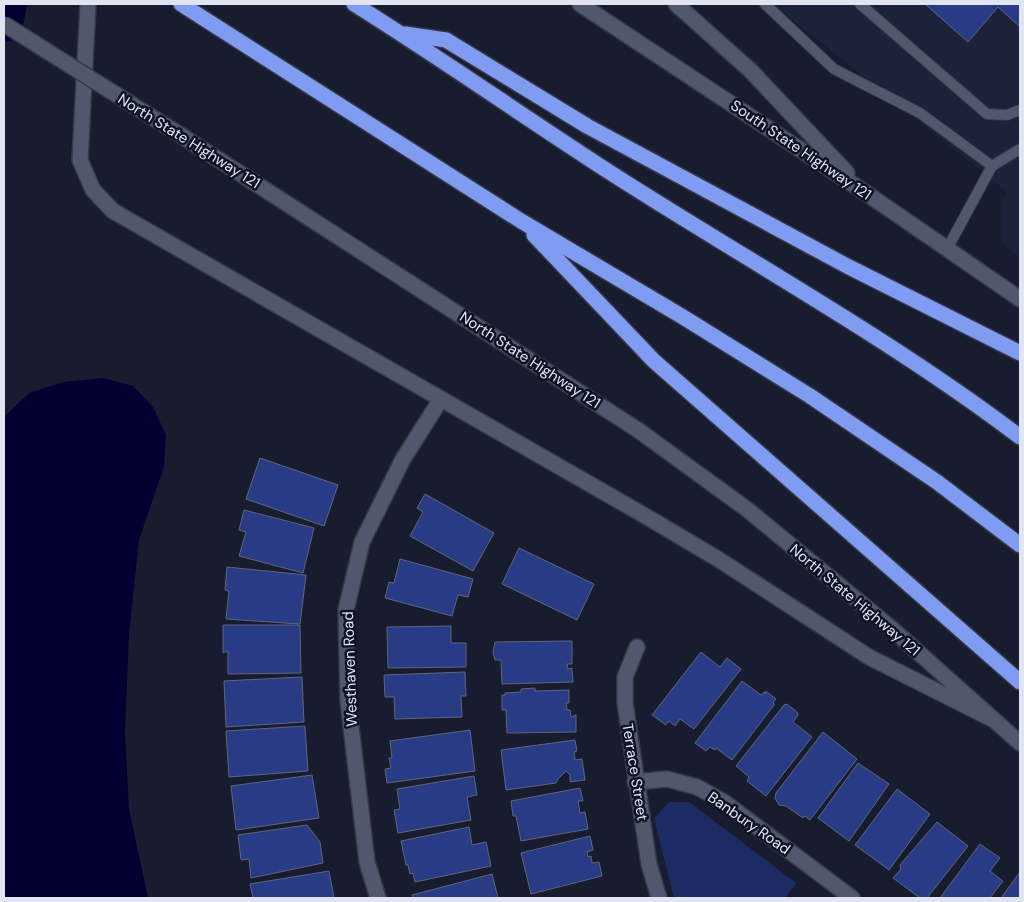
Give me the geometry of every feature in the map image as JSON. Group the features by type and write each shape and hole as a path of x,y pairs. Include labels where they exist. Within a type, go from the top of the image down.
{"highway":[{"path":"354,4 614,175 893,349 988,413 1020,437"},
{"path":"184,6 521,221 683,317 810,396 937,482 1020,545"},
{"path":"401,34 446,40 587,126 847,266 1020,353"},
{"path":"521,221 654,361 1020,682"}],"main road":[{"path":"88,4 80,160 93,190 113,211 718,559 869,657 994,720"},
{"name":"South State Highway 121","path":"580,4 863,191 1020,299"},
{"path":"676,4 751,70 863,191"},
{"name":"North State Highway 121","path":"4,24 182,136 638,430 748,510 891,628 1020,743"},
{"name":"Westhaven Road","path":"378,898 368,862 348,701 346,610 362,542 403,459 441,399"},
{"name":"Terrace Street","path":"637,647 625,676 625,704 635,782 649,864 659,898"},
{"name":"Banbury Road","path":"635,782 667,779 697,787 724,802 852,898"}],"lane":[{"path":"765,4 834,69 920,113 992,166"},
{"path":"860,4 987,114 1006,115 1020,110"},
{"path":"947,249 992,166 1020,150"}],"shaded area":[{"path":"773,4 1020,4 1020,257 1003,245 1002,201 1007,192"},
{"path":"103,378 133,386 153,407 166,435 164,467 139,540 129,634 125,733 129,809 148,898 4,898 4,417 29,393 63,382"},
{"path":"669,802 689,802 796,883 785,898 674,898 654,819"}],"building":[{"path":"925,4 1020,4 1020,27 998,7 968,42"},
{"path":"260,458 338,485 324,526 246,499"},
{"path":"425,494 494,533 473,571 410,536 423,512 417,508"},
{"path":"244,510 314,528 303,573 239,556 246,532 239,530"},
{"path":"519,548 594,584 577,620 502,584"},
{"path":"400,559 473,579 468,597 458,595 452,616 385,598 389,582 394,583"},
{"path":"227,567 306,575 300,624 226,619 229,591 225,590"},
{"path":"223,625 300,625 301,673 228,674 228,651 223,653"},
{"path":"451,626 451,643 466,643 466,667 388,668 387,627"},
{"path":"572,641 572,664 567,664 568,669 572,668 573,682 502,684 501,660 495,660 493,652 495,642"},
{"path":"701,652 720,667 727,658 741,669 694,729 680,719 675,726 669,721 666,725 652,715"},
{"path":"465,672 466,696 461,696 462,717 395,719 394,697 385,697 384,675"},
{"path":"302,677 304,722 226,727 224,681"},
{"path":"742,681 761,695 764,692 765,694 766,691 776,699 773,702 774,705 732,760 716,748 715,750 710,747 706,751 695,743"},
{"path":"535,688 535,691 569,690 569,703 566,703 567,710 570,710 571,717 576,715 576,732 507,733 506,710 502,710 502,695 505,695 505,693 521,692 521,689"},
{"path":"787,704 798,715 793,722 812,737 766,796 747,781 749,777 736,766 784,705"},
{"path":"305,726 308,771 229,777 226,731"},
{"path":"470,730 475,771 387,783 385,769 391,768 389,758 392,758 390,741"},
{"path":"823,732 857,759 810,820 805,816 803,818 786,806 779,805 775,798 776,793"},
{"path":"575,740 577,751 574,752 575,760 582,759 585,780 570,782 570,775 566,771 556,783 506,790 501,750"},
{"path":"858,763 889,784 849,841 818,818"},
{"path":"312,775 319,818 236,830 231,786"},
{"path":"474,776 477,795 467,797 471,820 398,833 394,810 400,809 397,789"},
{"path":"580,788 583,801 578,801 580,813 585,812 588,829 521,841 516,816 513,816 511,801"},
{"path":"897,789 930,814 889,870 855,845"},
{"path":"937,822 968,846 927,898 920,898 893,878 901,869 900,865"},
{"path":"307,825 320,842 323,863 251,878 249,859 241,860 238,835"},
{"path":"469,827 472,845 486,842 491,866 415,882 413,873 410,874 408,865 406,865 401,841"},
{"path":"590,836 593,850 587,852 588,857 591,856 592,863 599,862 602,876 531,894 521,853"},
{"path":"980,844 1000,858 990,871 1003,881 990,898 940,898"},
{"path":"329,871 334,898 253,898 250,884"},
{"path":"1020,872 1020,898 1001,898"},
{"path":"492,874 498,898 413,898 412,895"}],"waterway":[{"path":"4,23 8,4"}]}
